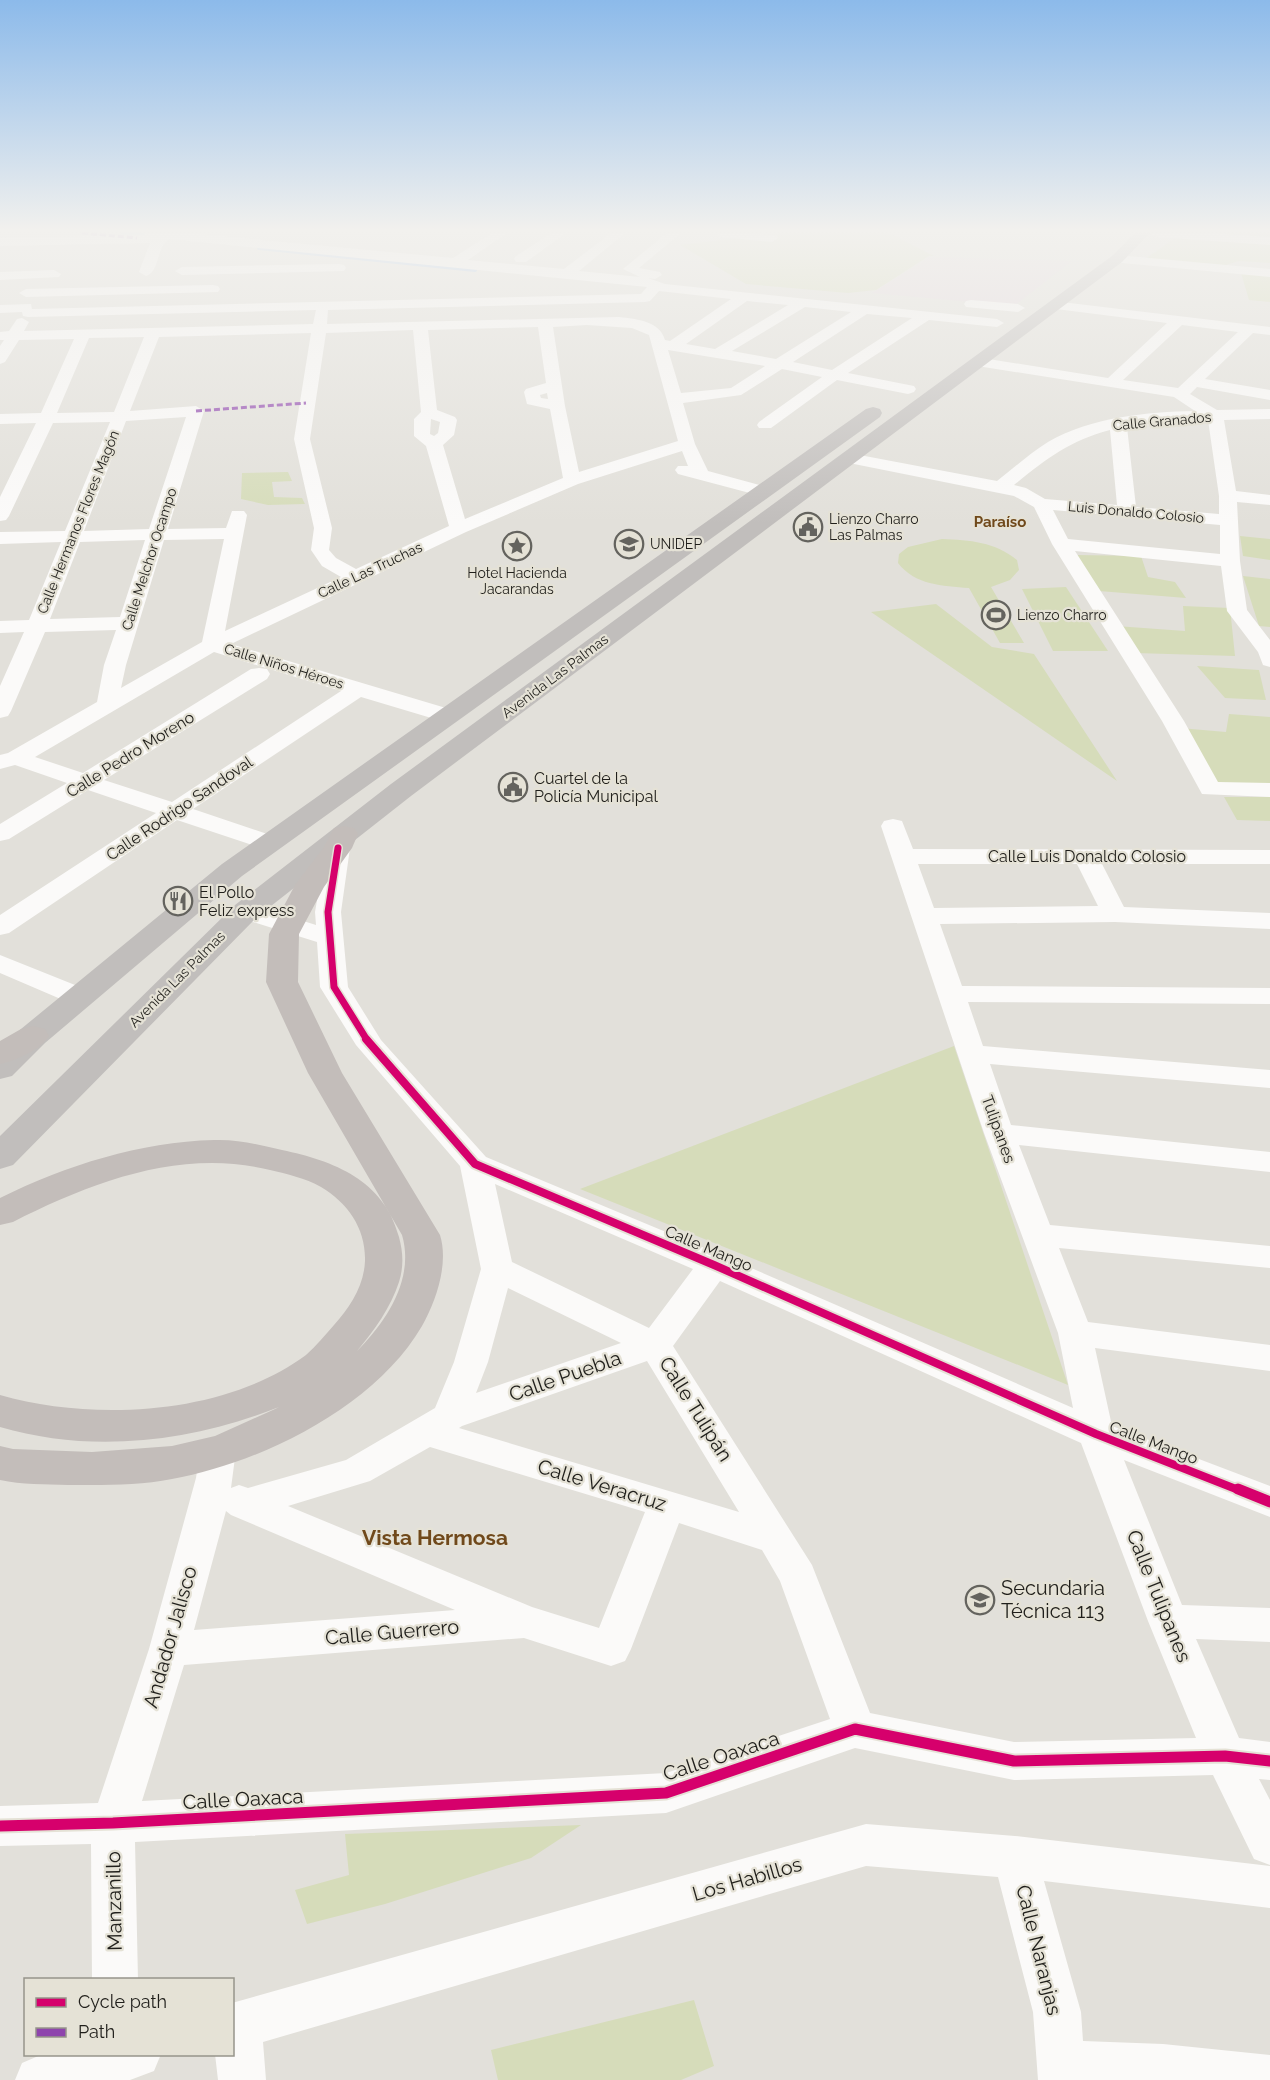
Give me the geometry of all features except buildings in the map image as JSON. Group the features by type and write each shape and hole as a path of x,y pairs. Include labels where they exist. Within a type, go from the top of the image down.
{"highway":[{"path":"0,1463 13,1466 111,1470 174,1462 216,1464 256,1436 310,1409 362,1371 390,1343 403,1323 417,1295 423,1266 423,1243 415,1222 325,1073 282,982 284,934 310,885 341,841"},
{"path":"0,1054 33,1036"},
{"path":"0,1213 58,1185 101,1170 179,1155 233,1151 310,1166 350,1186 368,1205 384,1250 382,1276 373,1301 361,1319 319,1365 277,1391 232,1410 183,1419 118,1426 42,1422 0,1411"}],"main road":[{"name":"Avenida Las Palmas","path":"969,356 991,330"},
{"name":"Avenida Las Palmas","path":"0,1157 246,912 341,841 401,790 849,458 969,356 1012,330"},
{"name":"Avenida Las Palmas","path":"0,1069 33,1036 200,897 270,843 761,491 926,376"},
{"path":"361,777 401,790"},
{"path":"200,897 246,912"}],"street":[{"path":"0,359 7,336 274,330"},
{"path":"318,330 302,444 323,528 320,550 329,562 356,577"},
{"path":"420,330 429,413 422,419 422,436 434,443 459,528"},
{"path":"546,330 557,406 572,480"},
{"path":"651,330 666,345 674,399 687,444 701,475"},
{"path":"666,345 692,330"},
{"path":"719,353 757,330"},
{"path":"674,399 735,392 833,330"},
{"path":"765,425 834,375 904,330"},
{"path":"1110,384 1168,330"},
{"path":"1185,388 1249,330"},
{"name":"Calle Hermanos Flores Magón","path":"0,711 37,626 153,333"},
{"path":"0,516 47,418 83,334"},
{"path":"666,345 908,389"},
{"path":"969,356 1156,392 1185,388 1270,395"},
{"path":"554,386 532,392 533,401 557,406"},
{"path":"1185,388 1215,416 1228,496 1230,561 1237,611 1268,651 1270,662"},
{"name":"Calle Melchor Ocampo","path":"107,707 115,665 196,411 120,417"},
{"name":"Calle Granados","path":"1000,487 1061,442 1118,423 1270,414"},
{"path":"0,419 120,417"},
{"path":"1118,423 1127,512"},
{"name":"Calle Las Truchas","path":"8,760 107,707 160,673 203,650 459,528 572,480 687,444"},
{"path":"645,458 761,491"},
{"path":"849,458 1000,487 1020,492 1041,504 1061,544 1173,721 1210,789 1270,790"},
{"path":"1228,496 1270,500"},
{"name":"Luis Donaldo Colosio","path":"1041,504 1230,520"},
{"name":"Calle Niños Héroes","path":"157,533 236,524 203,650"},
{"path":"0,538 157,533"},
{"path":"1061,544 1230,561"},
{"path":"0,627 129,622"},
{"name":"Calle Niños Héroes","path":"203,650 260,674 350,694"},
{"name":"Calle Niños Héroes","path":"203,650 441,721"},
{"path":"115,665 160,673"},
{"name":"Calle Pedro Moreno","path":"0,834 260,674"},
{"name":"Calle Rodrigo Sandoval","path":"0,927 350,694"},
{"path":"8,760 85,781 270,843"},
{"name":"Tulipanes","path":"893,826 974,1054 999,1132 1074,1333 1096,1434"},
{"name":"Calle Mango","path":"341,841 328,912 334,987 364,1035 475,1164 714,1265 1096,1434 1270,1503"},
{"name":"Calle Luis Donaldo Colosio","path":"904,856 1270,857"},
{"path":"1085,856 1115,914"},
{"path":"246,912 330,938"},
{"path":"925,916 1115,914 1270,921"},
{"path":"0,963 80,998"},
{"path":"952,994 1270,996"},
{"path":"974,1054 1270,1079"},
{"path":"999,1132 1270,1162"},
{"path":"438,1424 471,1362 497,1269 475,1164"},
{"path":"1039,1235 1270,1257"},
{"path":"655,1345 714,1265"},
{"name":"Calle Tulipán","path":"497,1269 655,1345 798,1576 855,1729"},
{"path":"1074,1333 1270,1358"},
{"name":"Calle Puebla","path":"244,1504 357,1471 438,1424 655,1345"},
{"name":"Calle Veracruz","path":"438,1424 777,1540"},
{"name":"Calle Tulipanes","path":"1096,1434 1168,1621 1225,1756 1270,1844"},
{"path":"216,1464 244,1504 524,1621"},
{"name":"Andador Jalisco","path":"114,1823 169,1649 216,1464"},
{"name":"Calle Guerrero","path":"169,1649 524,1621 611,1649 667,1504"},
{"path":"1168,1621 1270,1625"},
{"name":"Calle Oaxaca","path":"114,1823 666,1792 855,1729 1014,1761 1225,1756"},
{"path":"1225,1756 1270,1761"},
{"path":"0,1826 114,1823"},
{"name":"Manzanillo","path":"114,1823 115,1978"},
{"name":"Los Habillos","path":"235,2026 866,1845 1015,1857 1270,1887"},
{"name":"Calle Naranjas","path":"1015,1857 1057,2012 1061,2072"},
{"path":"235,2026 242,2080"},
{"path":"39,2080 123,2057"},
{"path":"1061,2072 1163,2068 1270,2079"}],"green space":[{"path":"288,472 292,481 272,482 274,497 302,498 305,504 268,505 241,499 242,473"},
{"path":"1240,536 1270,539 1270,560 1243,556"},
{"name":"Lienzo Charro","path":"942,539 972,541 991,546 1017,560 1019,570 1010,580 991,587 1024,643 1000,643 969,588 939,585 921,580 912,576 898,563 899,554 908,547"},
{"path":"1075,555 1141,556 1148,577 1175,582 1186,598 1099,591"},
{"path":"1243,576 1270,579 1270,627 1259,626"},
{"path":"1066,587 1108,651 1053,651 1022,589"},
{"path":"936,604 992,647 1034,654 1117,781 871,612"},
{"path":"1183,606 1230,608 1235,656 1135,653 1116,626 1185,631"},
{"path":"1197,666 1259,670 1266,700 1225,698"},
{"path":"1229,714 1270,717 1270,784 1217,783 1180,728 1226,732"},
{"path":"1224,797 1270,797 1270,821 1237,820"},
{"path":"954,1046 1068,1385 580,1189"},
{"path":"581,1825 531,1858 385,1904 307,1924 295,1890 349,1875 345,1834"},
{"path":"694,2000 714,2066 681,2080 498,2080 491,2050"}],"marked path":[{"path":"196,411 306,403"}],"cycle path":[{"path":"338,848 328,912 334,987 370,1045 475,1164 714,1265 1096,1434 1270,1502"},
{"path":"0,1826 113,1823 666,1793 855,1729 1014,1761 1225,1756 1270,1761"}],"place":[{"name":"Lienzo Charro Las Palmas","path":"808,527"},
{"name":"UNIDEP","path":"629,544"},
{"name":"Hotel Hacienda Jacarandas","path":"517,546"},
{"name":"Lienzo Charro","path":"996,615"},
{"name":"Cuartel de la Policía Municipal","path":"513,787"},
{"name":"El Pollo Feliz express","path":"178,901"},
{"name":"Secundaria Técnica 113","path":"980,1600"}],"district":[{"name":"Paraíso","path":"1000,522"},
{"name":"Vista Hermosa","path":"435,1538"}]}
